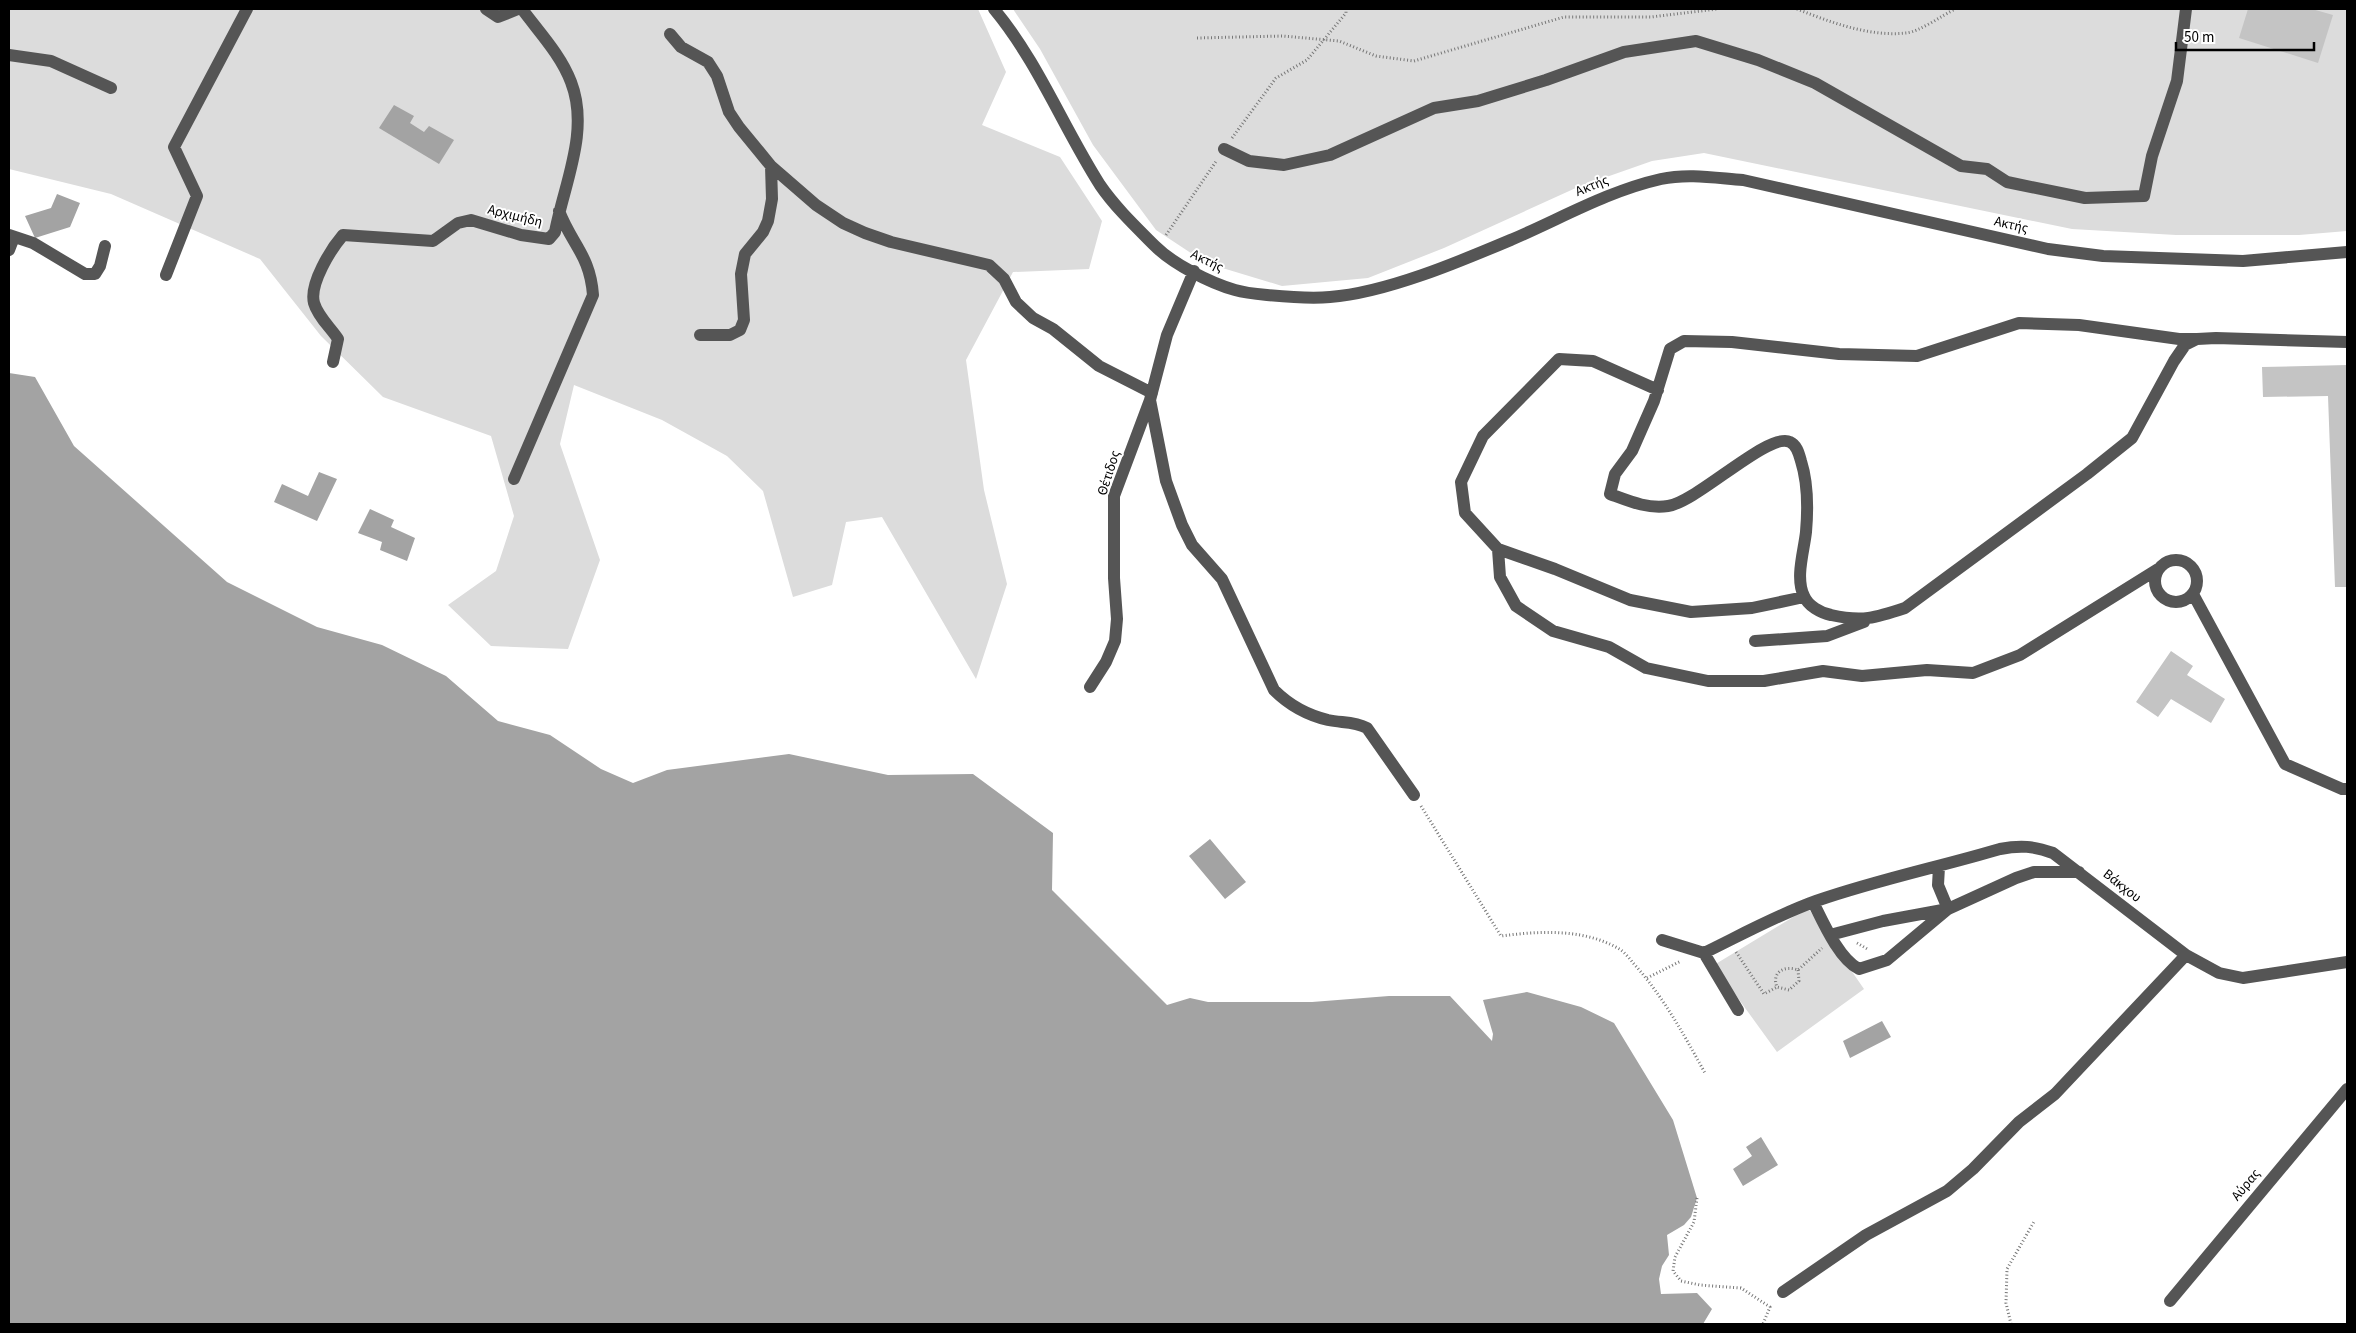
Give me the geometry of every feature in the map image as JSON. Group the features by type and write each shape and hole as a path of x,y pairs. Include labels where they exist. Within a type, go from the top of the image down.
{"street":[{"path":"166,275 197,196 174,147 247,9"},
{"path":"486,9 498,17 520,9"},
{"name":"Αρχιμήδη","path":"333,362 338,339 319,314 313,302 323,265 343,235 433,241 458,224 471,220 521,235 549,239 555,232 576,146 576,102 571,82 557,56 520,9"},
{"name":"Ακτής","path":"994,9 1028,54 1083,156 1102,187 1157,248 1194,271 1236,291 1292,298 1331,297 1374,290 1513,239 1581,206 1625,189 1663,178 1698,176 1743,180 2048,249 2103,256 2242,261 2347,252"},
{"path":"1224,149 1249,161 1284,165 1330,155 1434,108 1478,101 1546,80 1624,52 1696,41 1758,60 1815,83 1960,166 1987,169 2007,182 2085,198 2144,196 2152,156 2177,81 2186,9"},
{"path":"670,34 681,47 708,62 717,76 729,112 771,166 816,205 844,223 865,233 891,242 989,266 1004,279 1016,302 1033,318 1053,329 1100,366 1151,397 1166,481 1182,525 1192,545 1222,579 1274,690 1288,704 1309,714 1329,720 1356,722 1367,728 1414,795"},
{"path":"9,55 51,61 111,88"},
{"path":"700,335 730,335 740,330 744,320 741,274 745,254 763,232 768,221 772,198 771,166"},
{"path":"514,479 593,295 592,279 587,261 565,228 559,211"},
{"path":"9,250 11,236 33,244 85,274 95,274 100,266 105,246"},
{"name":"Θέτιδος","path":"1090,687 1106,662 1115,641 1117,619 1114,578 1114,496 1151,397 1167,335 1194,271"},
{"path":"1869,619 1846,619 1824,613 1813,607 1804,597 1801,581 1807,505 1804,468 1798,450 1791,442 1782,440 1760,450 1694,495 1669,506 1639,506 1610,494 1615,474 1632,451 1658,390 1670,349 1684,341 1732,342 1839,354 1916,356 2019,322 2079,325 2179,339 2347,342"},
{"path":"1755,641 1827,636 1869,619 1904,608 1912,603 2087,474 2132,438 2174,361 2185,345 2198,339"},
{"path":"1658,390 1593,361 1559,359 1483,436 1460,482 1465,513 1498,549 1555,569 1630,600 1691,612 1752,608 1804,597"},
{"path":"1498,549 1500,577 1516,606 1553,631 1609,647 1646,668 1708,681 1764,681 1823,671 1862,676 1927,670 1972,673 2020,655 2165,563 2173,560 2182,561 2190,565 2197,579 2193,594 2285,764 2342,789 2347,789"},
{"path":"2158,569 2155,585 2164,599 2180,602 2193,594"},
{"name":"Βάκχου","path":"1704,953 1813,902 1852,889 2020,845 2036,846 2053,852 2186,955 2219,972 2243,978 2347,962"},
{"path":"1938,867 1938,885 1948,909"},
{"path":"1828,940 1883,921 1948,909 2016,878 2034,872 2079,872"},
{"path":"1813,902 1828,940 1851,966 1859,969 1887,960 1948,909"},
{"path":"1662,940 1704,953 1738,1010"},
{"path":"1783,1292 1866,1235 1946,1191 1973,1169 2019,1122 2056,1094 2186,955"},
{"name":"Αύρας","path":"2170,1301 2347,1088"}],"path":[{"path":"1157,248 1224,149 1276,78 1307,60 1346,13 1346,9"},
{"path":"1197,38 1283,36 1340,41 1376,56 1414,61 1564,17 1651,17 1717,9"},
{"path":"1796,9 1832,22 1861,29 1908,33 1955,9"},
{"path":"1414,795 1500,936 1529,932 1564,932 1592,938 1621,950 1647,978 1682,1032 1705,1073"},
{"path":"1798,970 1828,940"},
{"path":"1732,945 1764,994 1777,987 1789,990 1796,986 1800,981 1798,970"},
{"path":"1777,987 1775,978 1779,971 1784,968 1798,970"},
{"path":"1697,1198 1694,1222 1675,1257 1674,1271 1681,1281 1700,1285 1741,1288 1770,1307 1763,1324"},
{"path":"2011,1324 2006,1303 2007,1269 2035,1220"}],"shaded area":[{"path":"9,9 978,9 1006,72 982,125 1060,157 1102,221 1089,269 1013,272 966,360 984,490 1007,584 976,679 882,517 846,522 832,585 793,597 763,491 727,456 662,420 574,385 560,444 600,560 568,649 491,646 448,605 496,571 514,516 491,436 383,397 321,336 260,259 111,194 9,169"},
{"path":"1013,9 2347,9 2347,231 2299,235 2176,235 2072,229 1704,153 1652,161 1578,187 1444,248 1368,278 1282,286 1206,263 1156,230 1093,145 1040,49"},
{"path":"394,105 414,116 410,123 424,132 429,126 454,140 439,164 379,128"},
{"path":"57,194 80,203 70,227 35,238 25,216 51,208"},
{"path":"9,373 35,377 74,446 227,582 317,627 382,645 446,676 498,721 550,735 601,769 633,783 667,770 789,754 888,775 973,774 1053,833 1052,890 1167,1005 1190,998 1208,1002 1312,1002 1389,996 1450,996 1492,1041 1493,1034 1483,1000 1527,992 1581,1007 1614,1023 1673,1120 1697,1198 1691,1217 1684,1225 1667,1235 1669,1255 1662,1266 1659,1279 1661,1294 1697,1293 1712,1309 1703,1324 9,1324"},
{"path":"319,472 337,479 317,521 274,502 282,484 308,496"},
{"path":"370,509 394,520 391,527 415,538 407,561 380,550 382,542 358,533"},
{"path":"1210,839 1246,882 1225,899 1189,856"},
{"path":"1808,908 1864,989 1777,1052 1714,965"},
{"path":"1882,1021 1891,1037 1850,1058 1843,1041"},
{"path":"1761,1137 1778,1165 1743,1186 1733,1169 1752,1156 1746,1147"}],"building":[{"path":"2248,9 2312,9 2333,15 2318,63 2239,38"},
{"path":"2347,365 2347,587 2335,587 2328,396 2263,397 2262,367"},
{"path":"2171,651 2193,666 2187,675 2225,699 2211,723 2171,699 2158,717 2136,702"}]}
